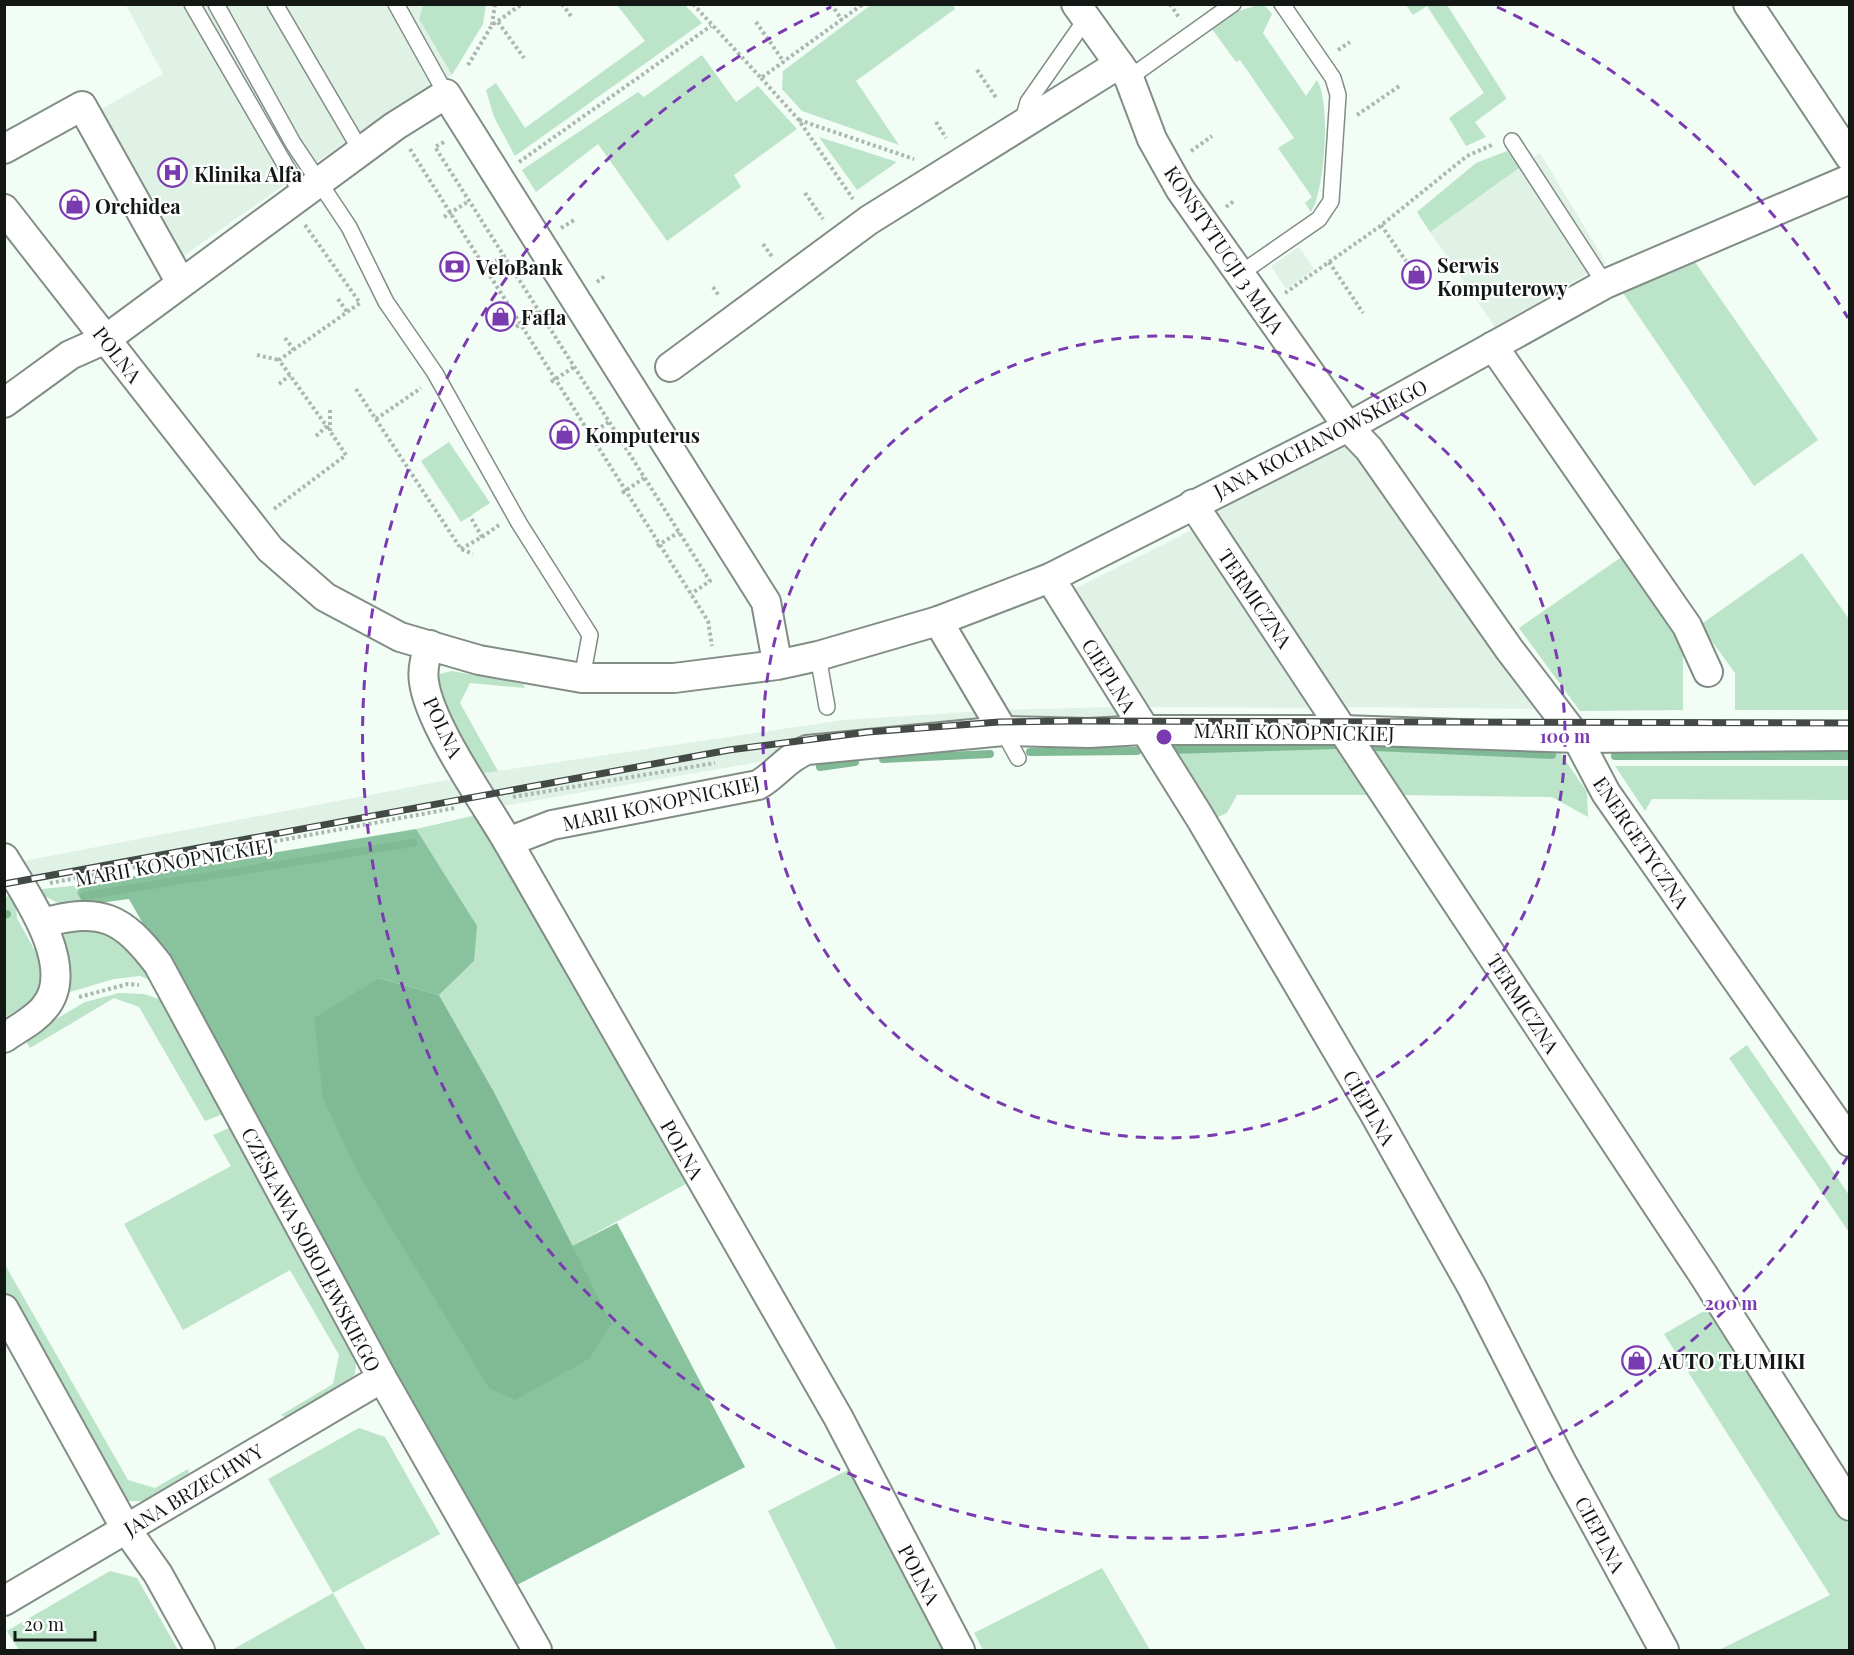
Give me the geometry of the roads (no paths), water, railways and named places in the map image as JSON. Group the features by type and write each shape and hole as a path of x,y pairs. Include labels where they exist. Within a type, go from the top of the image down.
{"street":[{"path":"1748,4 1850,157"},
{"name":"KONSTYTUCJI 3 MAJA","path":"1081,12 1124,71 1152,139 1180,189 1348,427"},
{"path":"670,367 869,219 1022,124 1124,71"},
{"path":"4,403 70,355 106,339 181,284 307,198 361,151 395,126 446,94 765,602 776,658"},
{"path":"4,149 82,106 181,284"},
{"name":"JANA KOCHANOWSKIEGO","path":"776,658 818,656 938,621 1050,578 1348,427 1605,284 1850,179"},
{"name":"POLNA","path":"4,209 270,549 325,597 400,637 479,660 582,678 674,678 776,658"},
{"path":"1492,346 1688,626 1708,672"},
{"name":"ENERGETYCZNA","path":"1348,427 1369,449 1509,649 1577,738 1606,793 1850,1142"},
{"name":"TERMICZNA","path":"1193,504 1697,1266 1850,1506"},
{"name":"CIEPLNA","path":"1050,578 1143,730 1199,816 1374,1113 1472,1287 1562,1463 1664,1650"},
{"path":"938,621 1003,731"},
{"name":"POLNA","path":"430,645 424,662 424,682 431,706 459,761 508,842 838,1417 960,1650"},
{"name":"MARII KONOPNICKIEJ","path":"508,842 552,825 758,785 770,779 797,753 807,750 1003,731 1089,734 1143,730 1343,730 1577,738 1850,736"},
{"path":"4,858 43,924 54,960 55,975 51,995 45,1007 4,1038"},
{"name":"CZESŁAWA SOBOLEWSKIEGO","path":"43,924 64,918 99,916 124,926 137,937 158,964 382,1378 537,1650"},
{"path":"4,1309 126,1529 158,1574 200,1650"},
{"name":"JANA BRZECHWY","path":"4,1601 382,1378"}],"lane":[{"path":"192,4 307,198 349,227 386,302 436,377 519,524 590,635 582,678"},
{"path":"216,4 293,143 307,198"},
{"path":"275,4 361,151"},
{"path":"396,4 446,94"},
{"path":"1124,71 1233,4"},
{"path":"1241,273 1327,210 1331,201 1338,95 1333,78 1282,4"},
{"path":"1022,124 1028,102 1081,12"},
{"path":"1512,141 1605,284"},
{"path":"818,656 827,707"},
{"path":"1003,731 1018,758"}],"waterway":[{"path":"1171,750 1338,745"},
{"path":"1374,747 1552,755"},
{"path":"1030,752 1137,751"},
{"path":"883,759 990,754"},
{"path":"1615,756 1850,756"},
{"path":"820,767 855,762"},
{"path":"84,896 413,843"}],"railway":[{"path":"4,884 729,750 868,732 999,722 1072,721 1850,723"}],"place":[{"name":"Klinika Alfa","path":"173,173"},
{"name":"Orchidea","path":"74,205"},
{"name":"VeloBank","path":"455,266"},
{"name":"Serwis Komputerowy","path":"1416,275"},
{"name":"Fafla","path":"500,316"},
{"name":"Komputerus","path":"564,434"},
{"name":"AUTO TŁUMIKI","path":"1637,1360"}]}
